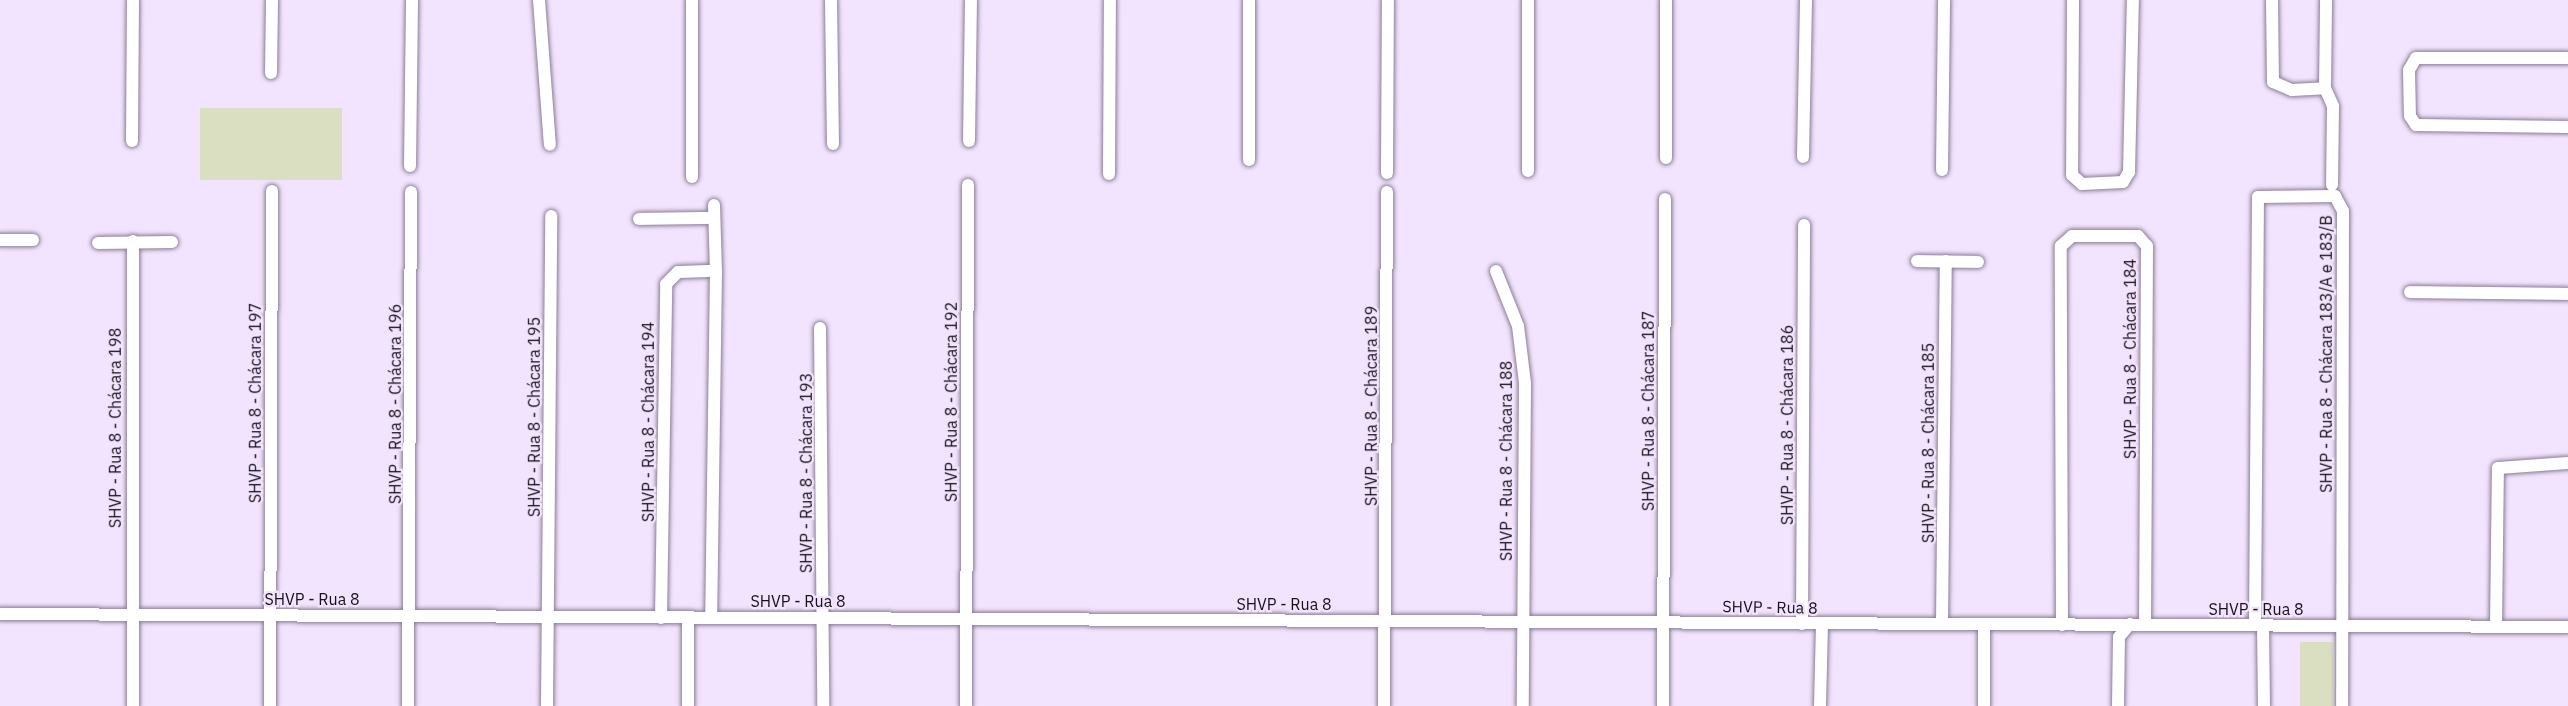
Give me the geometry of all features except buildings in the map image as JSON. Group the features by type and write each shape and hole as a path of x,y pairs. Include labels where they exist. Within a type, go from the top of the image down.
{"street":[{"path":"132,141 133,0"},
{"path":"271,73 272,0"},
{"path":"410,166 412,0"},
{"path":"538,0 550,146"},
{"path":"692,177 693,0"},
{"path":"831,0 833,144"},
{"path":"969,141 971,0"},
{"path":"1109,174 1110,0"},
{"path":"1249,0 1249,160"},
{"path":"1387,173 1388,0"},
{"path":"1528,0 1528,171"},
{"path":"1666,0 1666,158"},
{"path":"1803,157 1806,0"},
{"path":"1942,170 1944,0"},
{"path":"2073,0 2072,175 2082,184 2123,182 2129,172 2133,0"},
{"path":"2271,0 2273,82 2292,90 2325,88"},
{"path":"2326,0 2325,88 2333,106 2332,185"},
{"path":"2568,58 2413,60 2412,123 2568,127"},
{"name":"SHVP - Rua 8 - Chácara 192","path":"966,706 968,185"},
{"name":"SHVP - Rua 8 - Chácara 197","path":"270,706 272,191"},
{"name":"SHVP - Rua 8 - Chácara 196","path":"408,706 411,615 411,192"},
{"name":"SHVP - Rua 8 - Chácara 189","path":"1384,706 1387,192"},
{"name":"SHVP - Rua 8 - Chácara 183/A e 183/B","path":"2259,625 2258,201 2271,194 2335,196 2343,211 2342,625"},
{"name":"SHVP - Rua 8 - Chácara 187","path":"1663,706 1665,199"},
{"path":"639,219 714,212 716,271 711,618"},
{"name":"SHVP - Rua 8 - Chácara 195","path":"547,706 551,216"},
{"name":"SHVP - Rua 8 - Chácara 186","path":"1802,624 1804,225"},
{"name":"SHVP - Rua 8 - Chácara 184","path":"2062,625 2061,246 2072,236 2138,236 2147,246 2145,624"},
{"path":"0,240 33,240"},
{"name":"SHVP - Rua 8 - Chácara 198","path":"133,706 131,616 134,241"},
{"path":"98,243 172,242"},
{"path":"1917,261 1978,262"},
{"name":"SHVP - Rua 8 - Chácara 185","path":"1942,624 1946,261"},
{"name":"SHVP - Rua 8 - Chácara 194","path":"661,618 666,284 678,272 716,271"},
{"name":"SHVP - Rua 8 - Chácara 188","path":"1496,271 1518,326 1523,355 1522,706"},
{"path":"2410,292 2568,294"},
{"name":"SHVP - Rua 8 - Chácara 193","path":"820,327 823,706"},
{"path":"2496,626 2498,468 2568,463"},
{"name":"SHVP - Rua 8","path":"0,614 2568,627"},
{"path":"688,617 688,706"},
{"path":"1820,706 1822,624"},
{"path":"2118,706 2119,637 2130,624"},
{"path":"1984,625 1984,706"},
{"path":"2259,625 2265,706"},
{"path":"2342,625 2342,706"}],"green space":[{"path":"200,108 342,108 342,180 200,180"},
{"path":"2300,642 2333,642 2333,706 2300,706"}]}
